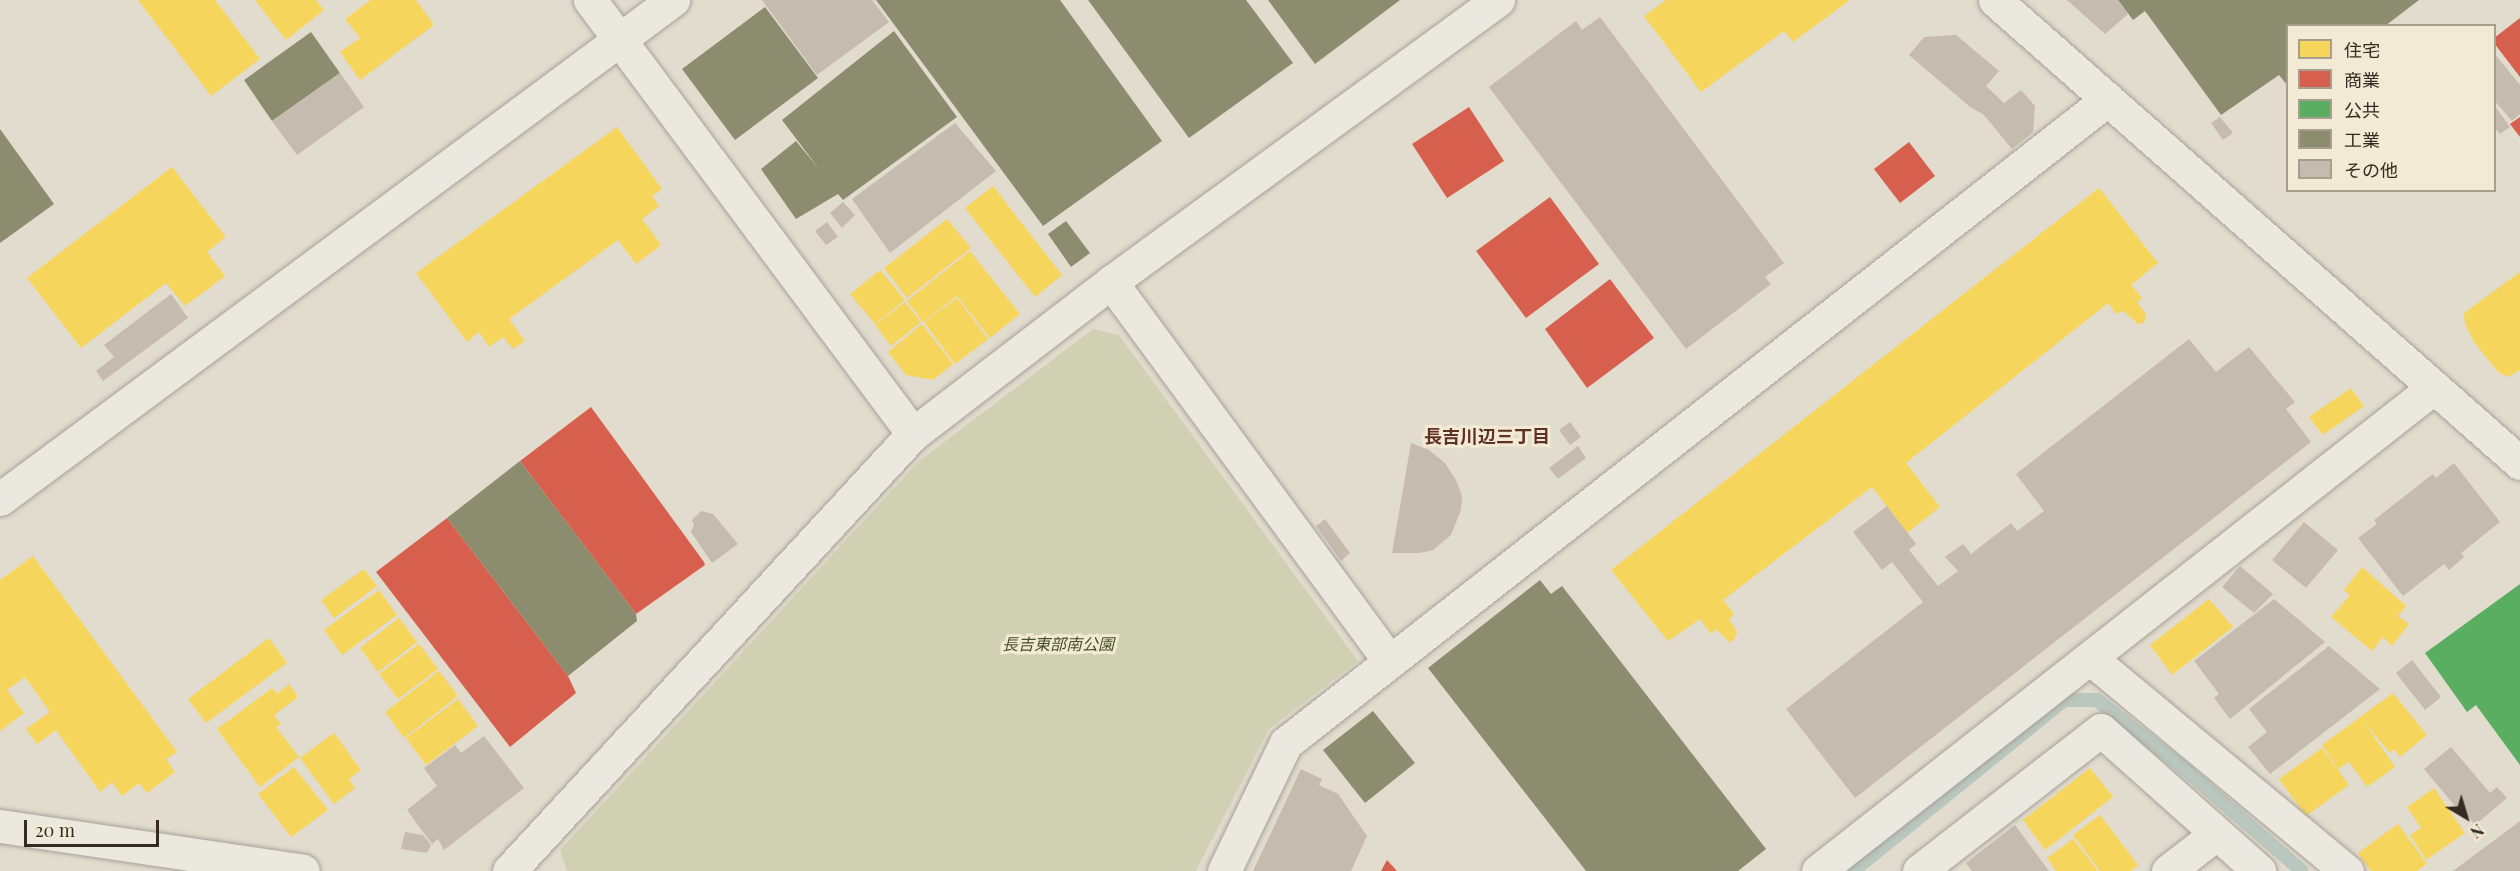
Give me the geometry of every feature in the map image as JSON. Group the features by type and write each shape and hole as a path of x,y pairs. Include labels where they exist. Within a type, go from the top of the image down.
{"street":[{"path":"590,0 913,434"},
{"path":"0,500 673,0"},
{"path":"509,871 913,434 1111,282 1498,0"},
{"path":"1995,0 2520,463"},
{"path":"1224,871 1286,743 2108,99"},
{"path":"1111,282 1389,661"},
{"path":"1818,871 2433,388"},
{"path":"2090,658 2346,871"},
{"path":"1919,871 2101,730 2259,871"},
{"path":"0,826 303,871"},
{"path":"2168,871 2216,834"}],"green space":[{"name":"長吉東部南公園","path":"1093,329 1119,335 1358,661 1269,729 1196,871 567,871 560,850 919,461"}],"building: 住宅":[{"path":"138,0 215,0 260,59 211,96"},
{"path":"255,0 316,0 324,10 286,40"},
{"path":"371,0 416,0 434,25 360,80 340,52 360,38 345,19"},
{"path":"1666,0 1850,0 1793,42 1784,31 1701,92 1644,16"},
{"path":"617,127 662,189 652,196 659,206 642,219 661,245 636,264 618,240 509,319 525,341 513,349 503,337 489,347 479,332 467,342 416,273"},
{"path":"172,167 226,237 207,252 225,276 185,306 166,283 81,348 27,278"},
{"path":"993,186 1062,275 1035,297 965,208"},
{"path":"2099,188 2158,263 2131,285 2142,298 2137,302 2146,314 2144,323 2138,324 2123,311 2116,314 2108,303 1906,463 1940,507 1907,533 1872,487 1723,600 1734,614 1729,619 1737,632 1734,640 1729,642 1716,629 1711,634 1700,619 1668,641 1611,570"},
{"path":"947,219 971,248 907,298 884,268"},
{"path":"970,251 1020,314 990,338 957,296 923,322 907,301"},
{"path":"880,270 905,300 875,324 850,294"},
{"path":"2520,272 2520,370 2508,377 2498,372 2474,342 2465,324 2464,313"},
{"path":"957,298 988,339 955,364 924,322"},
{"path":"905,302 921,322 891,346 875,325"},
{"path":"922,324 953,364 933,380 906,375 888,352"},
{"path":"2351,388 2364,406 2323,435 2309,417"},
{"path":"33,556 177,752 166,759 175,772 147,793 139,783 122,796 112,782 100,792 56,730 37,744 26,729 50,712 25,677 7,690 24,713 0,731 0,580"},
{"path":"2362,567 2406,606 2398,616 2409,624 2392,646 2383,637 2372,651 2331,617 2350,595 2344,590"},
{"path":"364,569 377,586 334,618 321,600"},
{"path":"379,590 397,615 342,655 324,630"},
{"path":"2209,599 2233,627 2172,675 2150,645"},
{"path":"399,618 417,642 378,672 360,648"},
{"path":"269,638 287,663 206,723 188,699"},
{"path":"419,644 438,669 398,699 379,674"},
{"path":"439,671 458,696 404,738 385,712"},
{"path":"289,684 298,697 274,715 281,724 276,727 299,757 260,787 217,729 272,688 277,694"},
{"path":"2393,693 2427,735 2400,757 2394,749 2390,753 2363,721 2395,767 2367,787 2349,762 2338,769 2322,745"},
{"path":"458,699 478,726 426,765 406,738"},
{"path":"334,733 361,770 349,779 355,788 334,804 300,758"},
{"path":"2322,748 2349,785 2306,816 2279,779"},
{"path":"294,767 328,810 291,837 258,794"},
{"path":"2090,768 2113,797 2045,850 2023,820"},
{"path":"2434,788 2465,833 2426,860 2410,835 2421,828 2407,807"},
{"path":"2100,815 2138,865 2131,871 2100,871 2073,835"},
{"path":"2398,824 2427,864 2417,871 2371,871 2358,853"},
{"path":"2073,839 2098,871 2056,871 2047,858"}],"building: 商業":[{"path":"2520,18 2520,77 2496,46 2496,36"},
{"path":"1469,107 1504,161 1447,198 1412,144"},
{"path":"2520,117 2520,137 2510,124"},
{"path":"1909,142 1935,176 1900,203 1874,169"},
{"path":"1550,197 1599,264 1526,318 1476,251"},
{"path":"1610,279 1654,338 1587,388 1545,329"},
{"path":"591,407 705,565 636,614 520,461"},
{"path":"447,518 568,676 576,693 510,747 376,572"},
{"path":"1387,860 1397,871 1381,871"}],"building: 公共":[{"path":"2520,584 2520,765 2476,705 2467,712 2425,653"}],"building: 工業":[{"path":"876,0 1060,0 1162,141 1043,226"},
{"path":"1088,0 1246,0 1293,63 1189,138"},
{"path":"1268,0 1400,0 1315,64"},
{"path":"2118,0 2419,0 2388,24 2286,24 2286,84 2279,75 2221,115 2145,11 2133,20"},
{"path":"765,7 818,78 735,140 682,69"},
{"path":"894,31 957,117 843,200 838,194 796,219 761,169 796,141 819,169 782,120"},
{"path":"311,32 340,73 272,121 244,80"},
{"path":"0,129 54,204 0,243"},
{"path":"1066,221 1090,253 1071,267 1048,234"},
{"path":"520,461 636,614 637,621 568,676 447,518"},
{"path":"1540,580 1551,594 1562,586 1766,849 1738,871 1586,871 1428,668"},
{"path":"1373,711 1415,763 1365,803 1323,750"}],"building: その他":[{"path":"762,0 872,0 889,22 817,75"},
{"path":"2067,0 2118,0 2128,14 2105,34"},
{"path":"1600,17 1784,263 1765,277 1771,284 1686,349 1489,87 1576,21 1582,30"},
{"path":"1956,35 1999,71 1986,86 2004,103 2021,90 2035,106 2033,132 2012,149 1984,115 1969,106 1909,55 1924,37"},
{"path":"2496,55 2520,85 2520,114 2512,121 2496,102"},
{"path":"340,73 364,107 297,155 272,121"},
{"path":"2496,108 2510,127 2500,134 2496,129"},
{"path":"2220,117 2233,133 2223,140 2211,123"},
{"path":"955,123 996,171 890,253 852,199"},
{"path":"843,202 855,215 842,228 830,213"},
{"path":"827,222 838,237 826,245 815,231"},
{"path":"171,294 188,318 103,381 96,371 114,357 104,345"},
{"path":"2189,339 2216,372 2249,347 2295,402 2286,409 2311,442 1855,798 1786,709 1923,602 1892,562 1882,570 1853,532 1887,506 1916,544 1909,550 1938,586 1958,571 1945,557 1963,544 1971,554 2011,523 2017,531 2044,511 2016,474"},
{"path":"1570,422 1581,437 1570,445 1559,430"},
{"path":"1411,443 1429,450 1445,463 1456,480 1462,496 1461,510 1451,535 1433,550 1420,553 1392,553"},
{"path":"1578,446 1586,458 1558,479 1549,468"},
{"path":"2454,463 2500,522 2461,553 2464,557 2449,570 2444,564 2403,596 2358,538 2377,524 2374,520 2433,474 2436,478"},
{"path":"701,511 713,514 738,544 712,563 691,532 694,525 692,520"},
{"path":"1325,519 1350,553 1341,561 1316,526"},
{"path":"2304,522 2338,550 2306,588 2272,560"},
{"path":"2240,566 2273,594 2254,613 2222,587"},
{"path":"2274,599 2325,642 2230,719 2214,698 2219,694 2194,661"},
{"path":"2329,646 2380,689 2270,774 2248,747 2267,732 2249,709"},
{"path":"2412,660 2441,697 2425,710 2396,673"},
{"path":"484,736 524,788 444,850 438,839 432,844 407,810 437,786 424,768 455,745 461,753"},
{"path":"2451,747 2490,793 2497,787 2507,798 2475,825 2468,816 2465,818 2424,769"},
{"path":"1301,769 1322,779 1319,785 1338,794 1367,836 1351,871 1253,871"},
{"path":"2520,821 2520,871 2453,871"},
{"path":"2015,825 2049,871 1972,871 1966,863"},
{"path":"405,832 423,835 431,845 427,853 401,849"}],"waterway":[{"path":"1853,871 2064,700 2097,700 2181,766 2302,871"}],"district":[{"name":"長吉川辺三丁目","path":"1487,436"}]}
